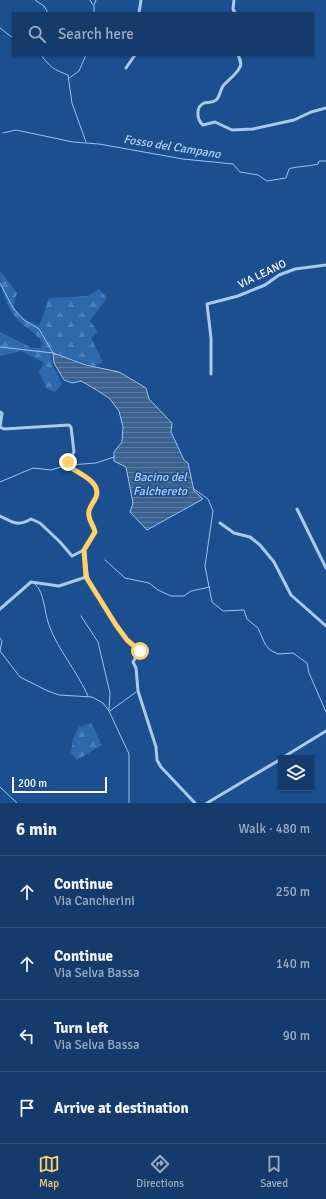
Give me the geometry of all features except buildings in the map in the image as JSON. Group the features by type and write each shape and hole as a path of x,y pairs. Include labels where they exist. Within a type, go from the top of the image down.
{"street":[{"path":"139,12 141,0"},
{"path":"234,0 233,9 234,12"},
{"path":"126,68 134,56"},
{"path":"238,56 241,63 240,68 222,88 216,101 203,104 199,107 198,113 200,122 203,125 215,122 232,130 253,129 294,120 311,112 326,108"},
{"name":"VIA LEANO","path":"211,374 211,338 207,304 238,296 265,285 279,274 295,269 326,265"},
{"path":"0,412 2,413 0,427 4,429 69,425 71,427 74,452 68,462 68,466 94,483 97,490 97,496 89,510 89,516 95,532 84,550 72,556 40,523 31,519 22,524 17,524 0,516"},
{"path":"297,509 326,568"},
{"path":"220,523 234,533 250,537 260,545 274,562 291,595 326,626"},
{"path":"84,550 86,577 127,640 140,649 139,654 133,662 136,668 138,691 156,747 157,760 195,803"},
{"path":"0,609 31,582 59,586 86,577"},
{"path":"286,755 326,731"},
{"path":"207,803 278,760"}],"green space":[{"path":"0,271 17,293 14,305 15,310 21,317 38,325 40,324 49,298 88,296 99,289 107,298 90,321 98,332 91,338 103,362 94,366 51,352 52,364 62,384 55,392 47,389 39,372 44,363 22,351 0,356 0,332 32,348 40,348 43,344 37,336 18,320 10,310 1,284"},
{"path":"91,723 102,745 77,760 71,753 73,739 79,727"}],"water":[{"name":"Bacino del Falchereto","path":"53,353 86,365 119,372 146,388 149,399 172,423 171,432 184,460 188,463 194,491 203,499 147,530 130,512 133,503 126,467 114,461 114,452 122,442 123,427 119,411 109,398 81,381 72,383 64,380 54,363"}],"waterway":[{"path":"35,0 44,6 47,12"},
{"path":"90,0 93,5"},
{"path":"94,12 96,0"},
{"path":"0,28 12,37"},
{"path":"42,56 53,68 68,75 72,103 86,142"},
{"path":"68,79 79,71 86,56"},
{"name":"Fosso del Campano","path":"3,133 16,130 73,142 99,144 183,159 233,164 240,172 258,175 267,181 286,178 289,169 291,168 318,164 319,161 326,161"},
{"path":"0,283 13,308 24,320 39,329 53,353 56,355"},
{"path":"0,347 53,353"},
{"path":"70,465 96,463 114,457"},
{"path":"0,482 33,468 51,470 67,465"},
{"path":"194,489 208,499 213,511 205,566 212,602 223,611 244,610 247,619 258,628 265,644 270,650 278,654 293,653 307,663 309,673 326,712"},
{"path":"105,560 125,578 149,583 158,590 171,596 184,596 191,591 210,587"},
{"path":"35,584 41,592 47,620 53,634 88,696"},
{"path":"81,616 98,642 110,693 109,710"},
{"path":"0,638 2,641 0,651"},
{"path":"0,651 20,677 59,695 92,697 103,703 109,711 129,754 129,803"},
{"path":"110,711 136,692"},
{"path":"0,787 17,803"}],"route":[{"path":"68,462 68,466 94,483 97,490 97,496 89,510 89,516 95,532 84,550 86,577 116,625 127,640 140,649 140,651"}]}
